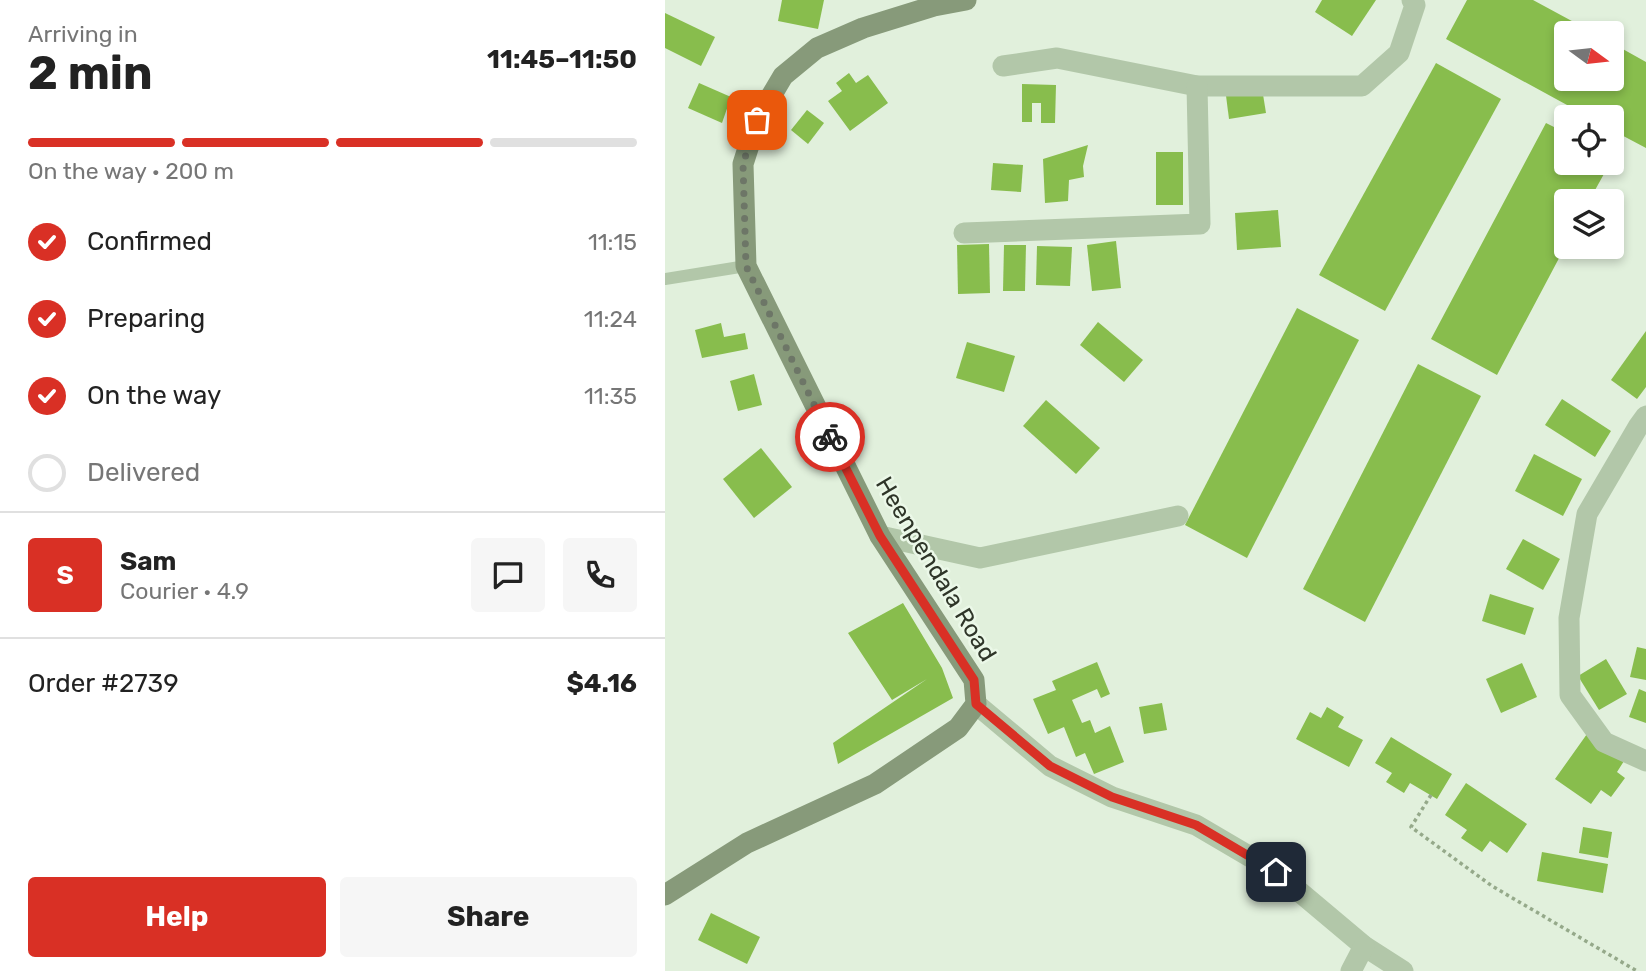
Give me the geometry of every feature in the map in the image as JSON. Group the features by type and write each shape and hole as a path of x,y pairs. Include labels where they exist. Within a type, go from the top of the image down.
{"street":[{"name":"Heenpendala Road","path":"966,0 935,6 863,28 817,48 783,76 757,120 743,164 746,266 880,536 974,680 976,704"},
{"path":"1003,66 1057,58 1197,86 1361,86 1399,53 1415,5 1412,0"},
{"path":"964,233 1200,224 1197,86"},
{"path":"1646,416 1587,514 1569,618 1570,695 1604,742 1646,761"},
{"path":"880,536 980,558 1178,516"},
{"path":"665,895 747,843 875,784 958,728 976,704 1050,766 1112,797 1196,825 1276,872 1364,946 1403,971"},
{"path":"1351,971 1364,946"}],"lane":[{"path":"665,279 746,266"}],"path":[{"path":"1431,795 1411,827 1492,886 1637,971"}],"building":[{"path":"782,0 824,0 818,29 778,21"},
{"path":"1322,0 1376,0 1352,36 1315,12"},
{"path":"1467,0 1533,0 1572,21 1554,21 1554,91 1624,91 1624,50 1646,62 1646,148 1624,136 1624,105 1567,105 1446,39"},
{"path":"665,13 715,37 701,66 665,48"},
{"path":"1436,63 1501,99 1385,311 1319,275"},
{"path":"849,73 856,83 868,75 888,103 850,131 828,101 842,91 836,83"},
{"path":"1261,82 1266,113 1229,119 1225,88"},
{"path":"699,83 731,97 722,123 688,108"},
{"path":"1022,84 1056,85 1055,123 1041,123 1041,103 1032,103 1032,122 1022,122"},
{"path":"807,110 824,123 808,144 791,130"},
{"path":"1546,123 1554,127 1554,175 1603,175 1596,189 1554,189 1554,259 1559,259 1497,375 1431,339"},
{"path":"1088,145 1083,166 1084,177 1069,180 1068,201 1045,203 1043,159"},
{"path":"1156,152 1183,152 1183,205 1156,205"},
{"path":"993,163 1023,165 1021,192 991,190"},
{"path":"1278,210 1281,247 1237,250 1235,213"},
{"path":"1116,241 1121,288 1092,291 1087,245"},
{"path":"989,244 990,293 958,294 957,245"},
{"path":"1004,245 1026,245 1025,291 1003,291"},
{"path":"1037,246 1072,247 1070,286 1036,285"},
{"path":"1297,308 1359,340 1247,558 1185,525"},
{"path":"1098,322 1143,360 1124,382 1080,345"},
{"path":"721,323 724,337 745,333 748,349 702,358 695,330"},
{"path":"1646,331 1646,387 1637,399 1611,380"},
{"path":"967,342 1015,356 1004,392 956,378"},
{"path":"1418,364 1481,396 1365,622 1303,589"},
{"path":"754,374 762,405 738,411 730,381"},
{"path":"1562,399 1611,431 1595,457 1545,425"},
{"path":"1046,400 1100,448 1076,474 1023,426"},
{"path":"761,448 792,487 754,518 723,479"},
{"path":"1534,454 1582,479 1563,516 1515,491"},
{"path":"1523,539 1560,559 1543,590 1506,569"},
{"path":"1490,594 1534,608 1525,635 1482,621"},
{"path":"903,603 942,668 953,698 838,764 833,743 927,679 892,700 848,633"},
{"path":"1637,647 1646,649 1646,680 1630,677"},
{"path":"1606,659 1627,694 1599,710 1578,676"},
{"path":"1097,662 1110,694 1101,698 1097,689 1072,700 1082,723 1090,720 1095,733 1110,726 1124,762 1094,774 1085,753 1076,757 1064,727 1048,734 1033,699 1056,690 1052,681"},
{"path":"1522,663 1537,697 1501,713 1486,679"},
{"path":"1639,689 1646,692 1646,723 1629,717"},
{"path":"1162,703 1167,730 1144,734 1139,707"},
{"path":"1327,707 1344,717 1338,727 1363,740 1349,767 1296,739 1310,712 1321,718"},
{"path":"1587,734 1624,761 1617,772 1625,778 1611,797 1601,790 1591,804 1555,779"},
{"path":"1391,737 1452,774 1437,799 1410,783 1404,793 1386,782 1392,773 1375,763"},
{"path":"1466,783 1527,824 1507,853 1490,841 1482,852 1461,838 1467,830 1445,815"},
{"path":"1583,827 1612,832 1608,858 1579,853"},
{"path":"1542,852 1608,864 1603,893 1537,881"},
{"path":"711,913 760,937 747,964 698,940"}],"way so far":[{"path":"757,120 743,164 746,266 830,437"}],"route":[{"path":"830,437 880,536 974,680 976,704 1050,766 1112,797 1196,825 1276,872"}]}
